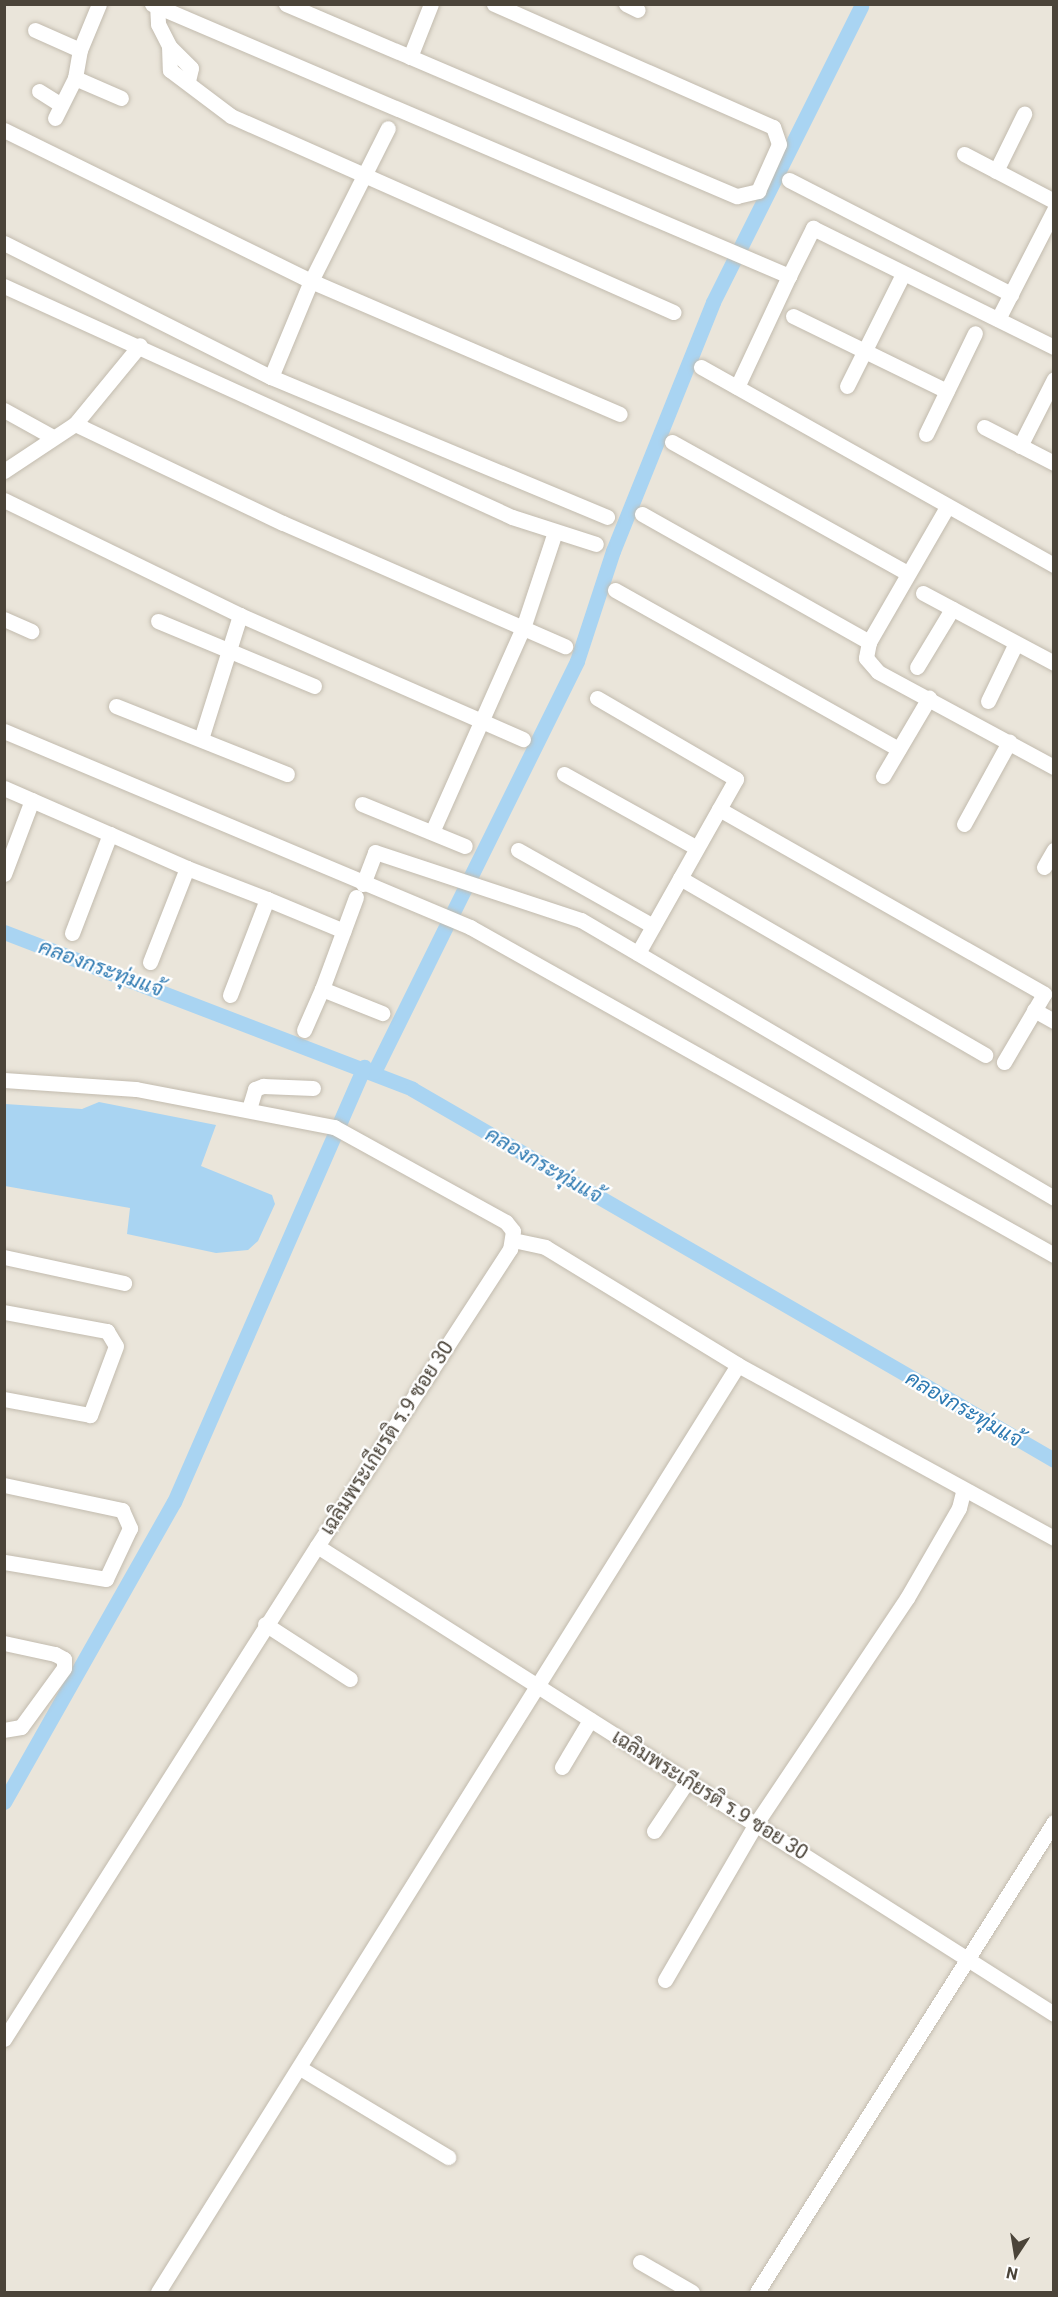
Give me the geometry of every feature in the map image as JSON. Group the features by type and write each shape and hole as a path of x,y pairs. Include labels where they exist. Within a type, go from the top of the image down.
{"street":[{"path":"286,4 737,196 758,191 779,144 773,126 494,4"},
{"path":"410,57 431,4"},
{"path":"155,5 169,46 170,70 188,81 231,116 363,178 674,312"},
{"path":"155,5 226,40 711,239 789,276"},
{"path":"39,91 58,111 75,78 80,50 93,6"},
{"path":"35,30 80,50"},
{"path":"75,78 121,98"},
{"path":"996,171 1024,114"},
{"path":"271,377 311,281 388,128"},
{"path":"4,130 311,281 620,414"},
{"path":"964,154 1053,201"},
{"path":"789,180 1011,294"},
{"path":"998,319 1053,210"},
{"path":"737,387 813,228 1053,347"},
{"path":"4,243 271,377 607,517"},
{"path":"847,386 903,274"},
{"path":"4,285 555,532 596,544"},
{"path":"792,316 947,392"},
{"path":"926,434 975,333"},
{"path":"4,471 75,424 140,345"},
{"path":"700,367 1053,565"},
{"path":"1020,446 1053,379"},
{"path":"4,410 53,437"},
{"path":"75,424 283,523 565,646"},
{"path":"984,427 1053,463"},
{"path":"672,442 907,573"},
{"path":"4,500 240,615 482,718 524,739"},
{"path":"947,507 869,642 870,666 1053,767"},
{"path":"642,514 869,642"},
{"path":"432,832 523,628 555,532"},
{"path":"615,590 898,749"},
{"path":"923,593 1053,663"},
{"path":"917,667 952,609"},
{"path":"201,739 240,615"},
{"path":"4,619 31,631"},
{"path":"158,621 314,686"},
{"path":"988,701 1016,643"},
{"path":"597,698 736,779 638,953"},
{"path":"883,776 929,698"},
{"path":"116,706 287,774"},
{"path":"4,731 359,890 423,908 470,927 1053,1255"},
{"path":"964,824 1008,742"},
{"path":"564,774 697,848"},
{"path":"4,788 187,868 344,931"},
{"path":"4,873 32,800"},
{"path":"362,804 465,846"},
{"path":"719,809 1044,994 1004,1062"},
{"path":"72,933 110,834"},
{"path":"519,850 653,926"},
{"path":"1044,867 1053,850"},
{"path":"304,1030 375,852 581,920 1053,1198"},
{"path":"150,962 187,868"},
{"path":"680,878 984,1055"},
{"path":"230,995 267,899"},
{"path":"322,988 382,1013"},
{"path":"1034,1010 1053,1021"},
{"path":"4,1080 136,1089 249,1109 341,1131 506,1222 513,1240 545,1247 738,1365 963,1492 989,1499 1053,1538"},
{"path":"249,1109 255,1089 263,1086 313,1088"},
{"name":"เฉลิมพระเกียรติ ร.9 ซอย 30","path":"513,1240 317,1546 590,1720 757,1822 1053,2014"},
{"path":"4,1257 124,1283"},
{"path":"4,1312 107,1331 116,1346 90,1416 4,1399"},
{"path":"158,2292 540,1688 738,1365"},
{"path":"4,1485 122,1510 130,1528 106,1579 4,1562"},
{"path":"665,1980 757,1822 907,1598 959,1508 963,1492"},
{"path":"4,2039 317,1546"},
{"path":"266,1624 350,1679"},
{"path":"4,1643 56,1654 64,1659 64,1668 21,1727 4,1730"},
{"path":"562,1767 590,1720"},
{"path":"654,1831 688,1780"},
{"path":"757,2292 1053,1822"},
{"path":"300,2068 448,2157"},
{"path":"640,2262 692,2292"}],"shaded area":[{"path":"5,5 1053,5 1053,2292 5,2292"}],"water":[{"path":"99,1102 216,1125 201,1166 272,1195 275,1204 258,1241 248,1250 216,1253 127,1234 130,1208 5,1186 5,1104 82,1109"}],"waterway":[{"path":"374,1072 577,661 613,551 713,302 861,6"},
{"name":"คลองกระทุ่มแจ้","path":"4,932 412,1089 1054,1460"},
{"path":"4,1802 174,1502 364,1067"}]}
